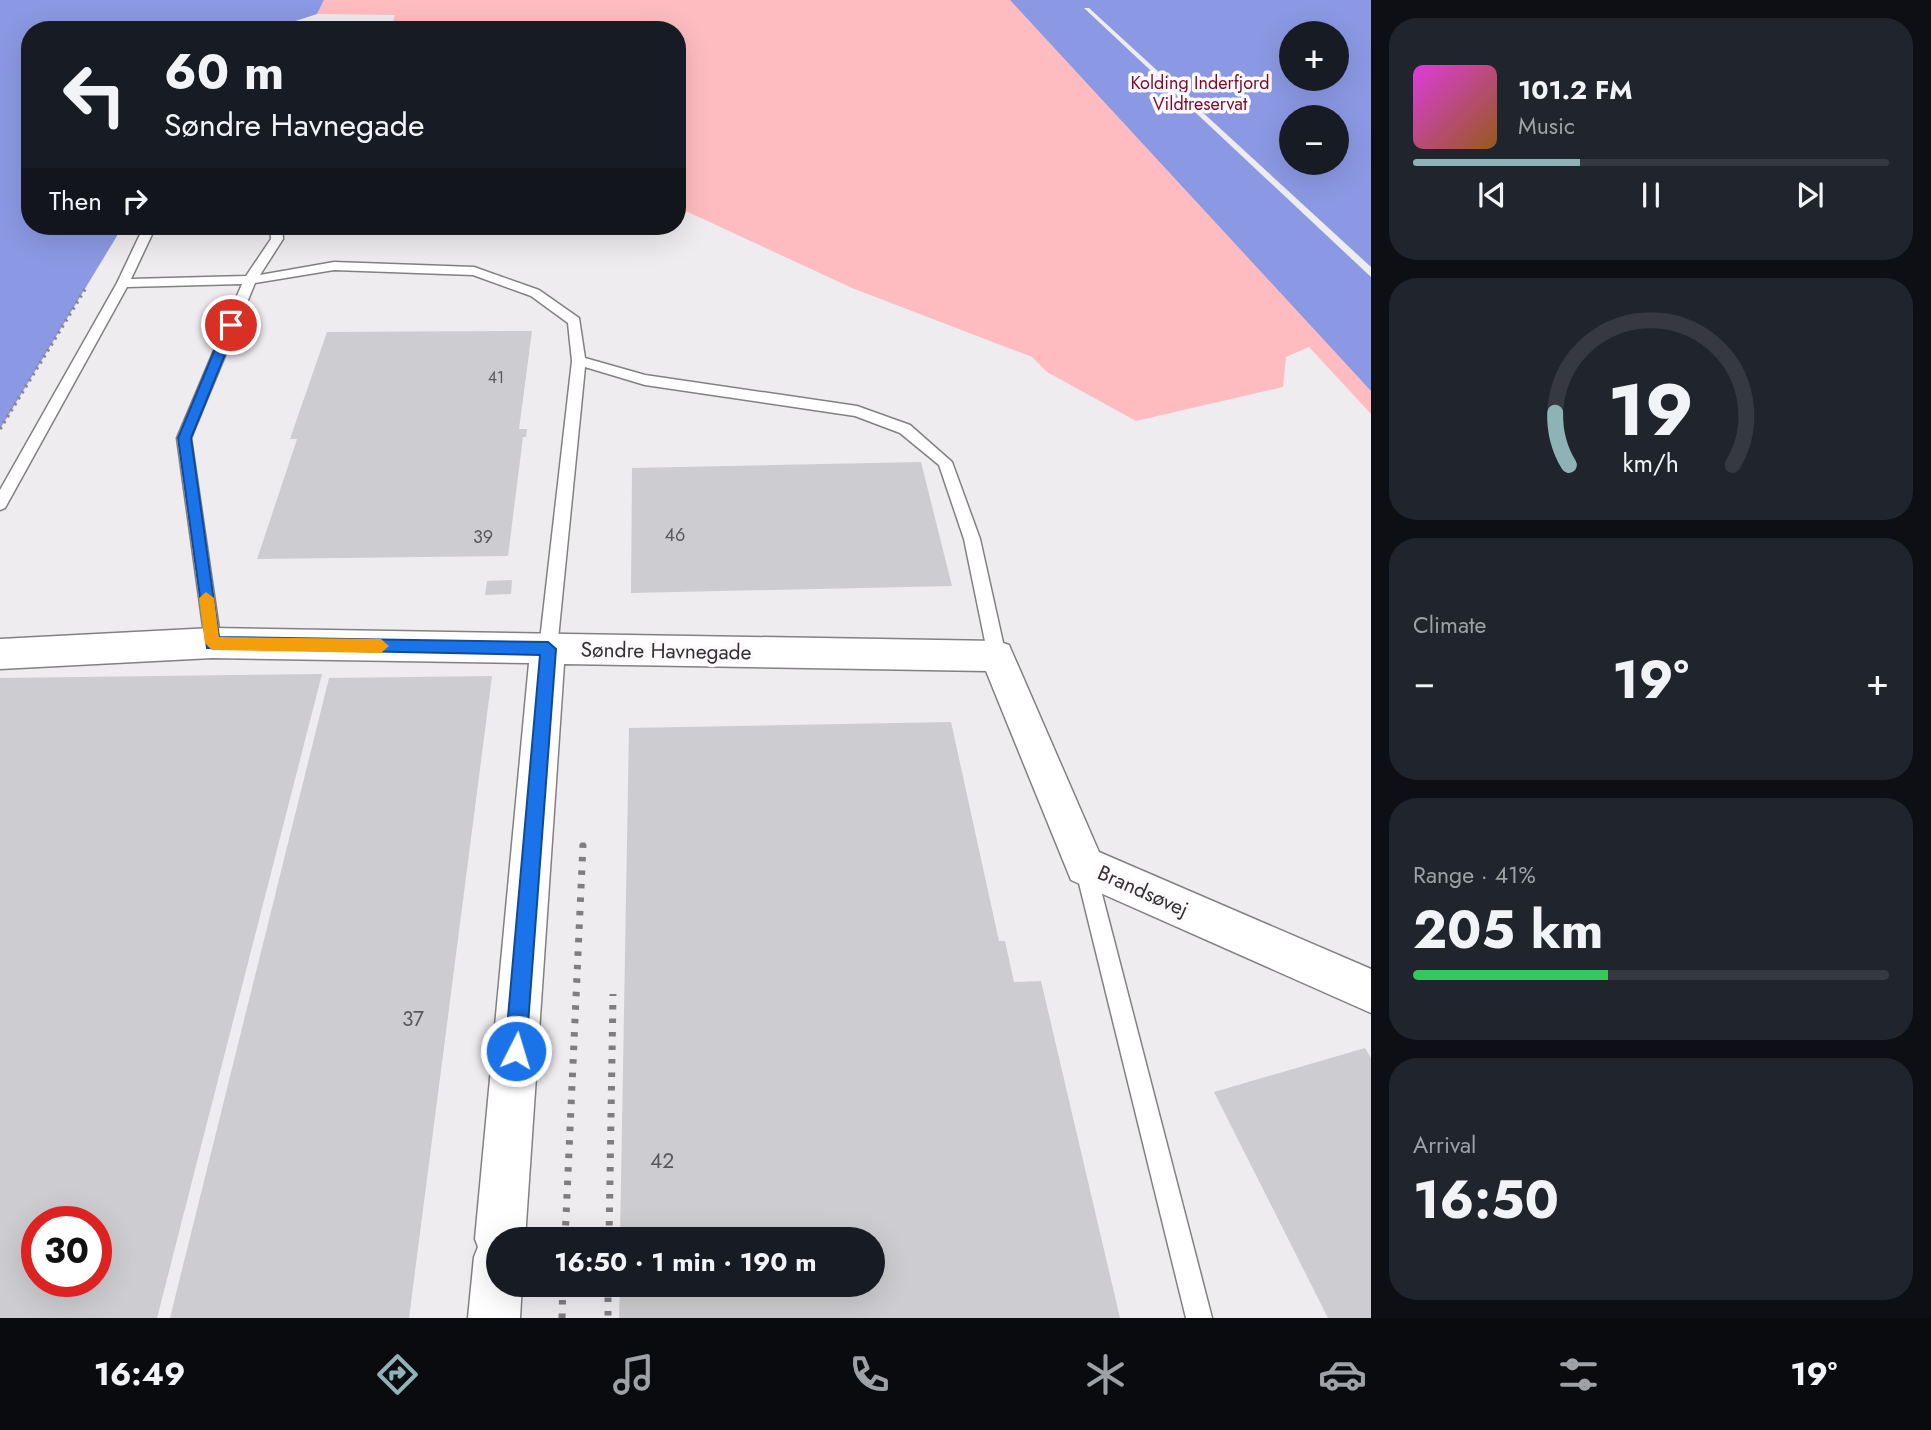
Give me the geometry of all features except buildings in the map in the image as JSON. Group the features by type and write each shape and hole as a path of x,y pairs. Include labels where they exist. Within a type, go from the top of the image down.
{"street":[{"name":"Søndre Havnegade","path":"0,654 212,643 997,656"},
{"path":"501,1227 548,649"},
{"name":"Brandsøvej","path":"997,656 1085,866 1371,991"},
{"path":"494,1318 496,1297"}],"lane":[{"path":"0,503 122,283 146,235"},
{"path":"212,643 184,438 250,280 277,239 277,235"},
{"path":"122,283 250,280 334,265 474,271 535,293 574,321 579,361 548,649"},
{"path":"579,361 645,380 857,411 905,429 945,462 972,539 997,656"},
{"path":"1085,866 1199,1318"}],"path":[{"path":"0,429 87,285"}],"green space":[{"path":"324,0 1371,0 1371,414 1309,347 1286,357 1283,387 1136,421 1047,372 1032,357 852,288 686,211 686,21 393,21 395,15 317,14"}],"water":[{"path":"0,0 324,0 317,14 296,21 21,21 21,235 118,235 0,429"},
{"name":"Kolding Inderfjord Vildtreservat","path":"1010,0 1371,0 1371,391"}],"pier":[{"path":"1084,8 1089,8 1371,267 1371,277"}],"railway":[{"path":"583,838 583,844"},
{"path":"566,1227 583,844"},
{"path":"609,1227 613,994"},
{"path":"562,1318 563,1297"},
{"path":"608,1297 608,1318"}],"slow traffic":[{"path":"206,598 212,643 381,646"}],"route":[{"path":"231,325 184,438 212,643 548,649 516,1051"}]}
